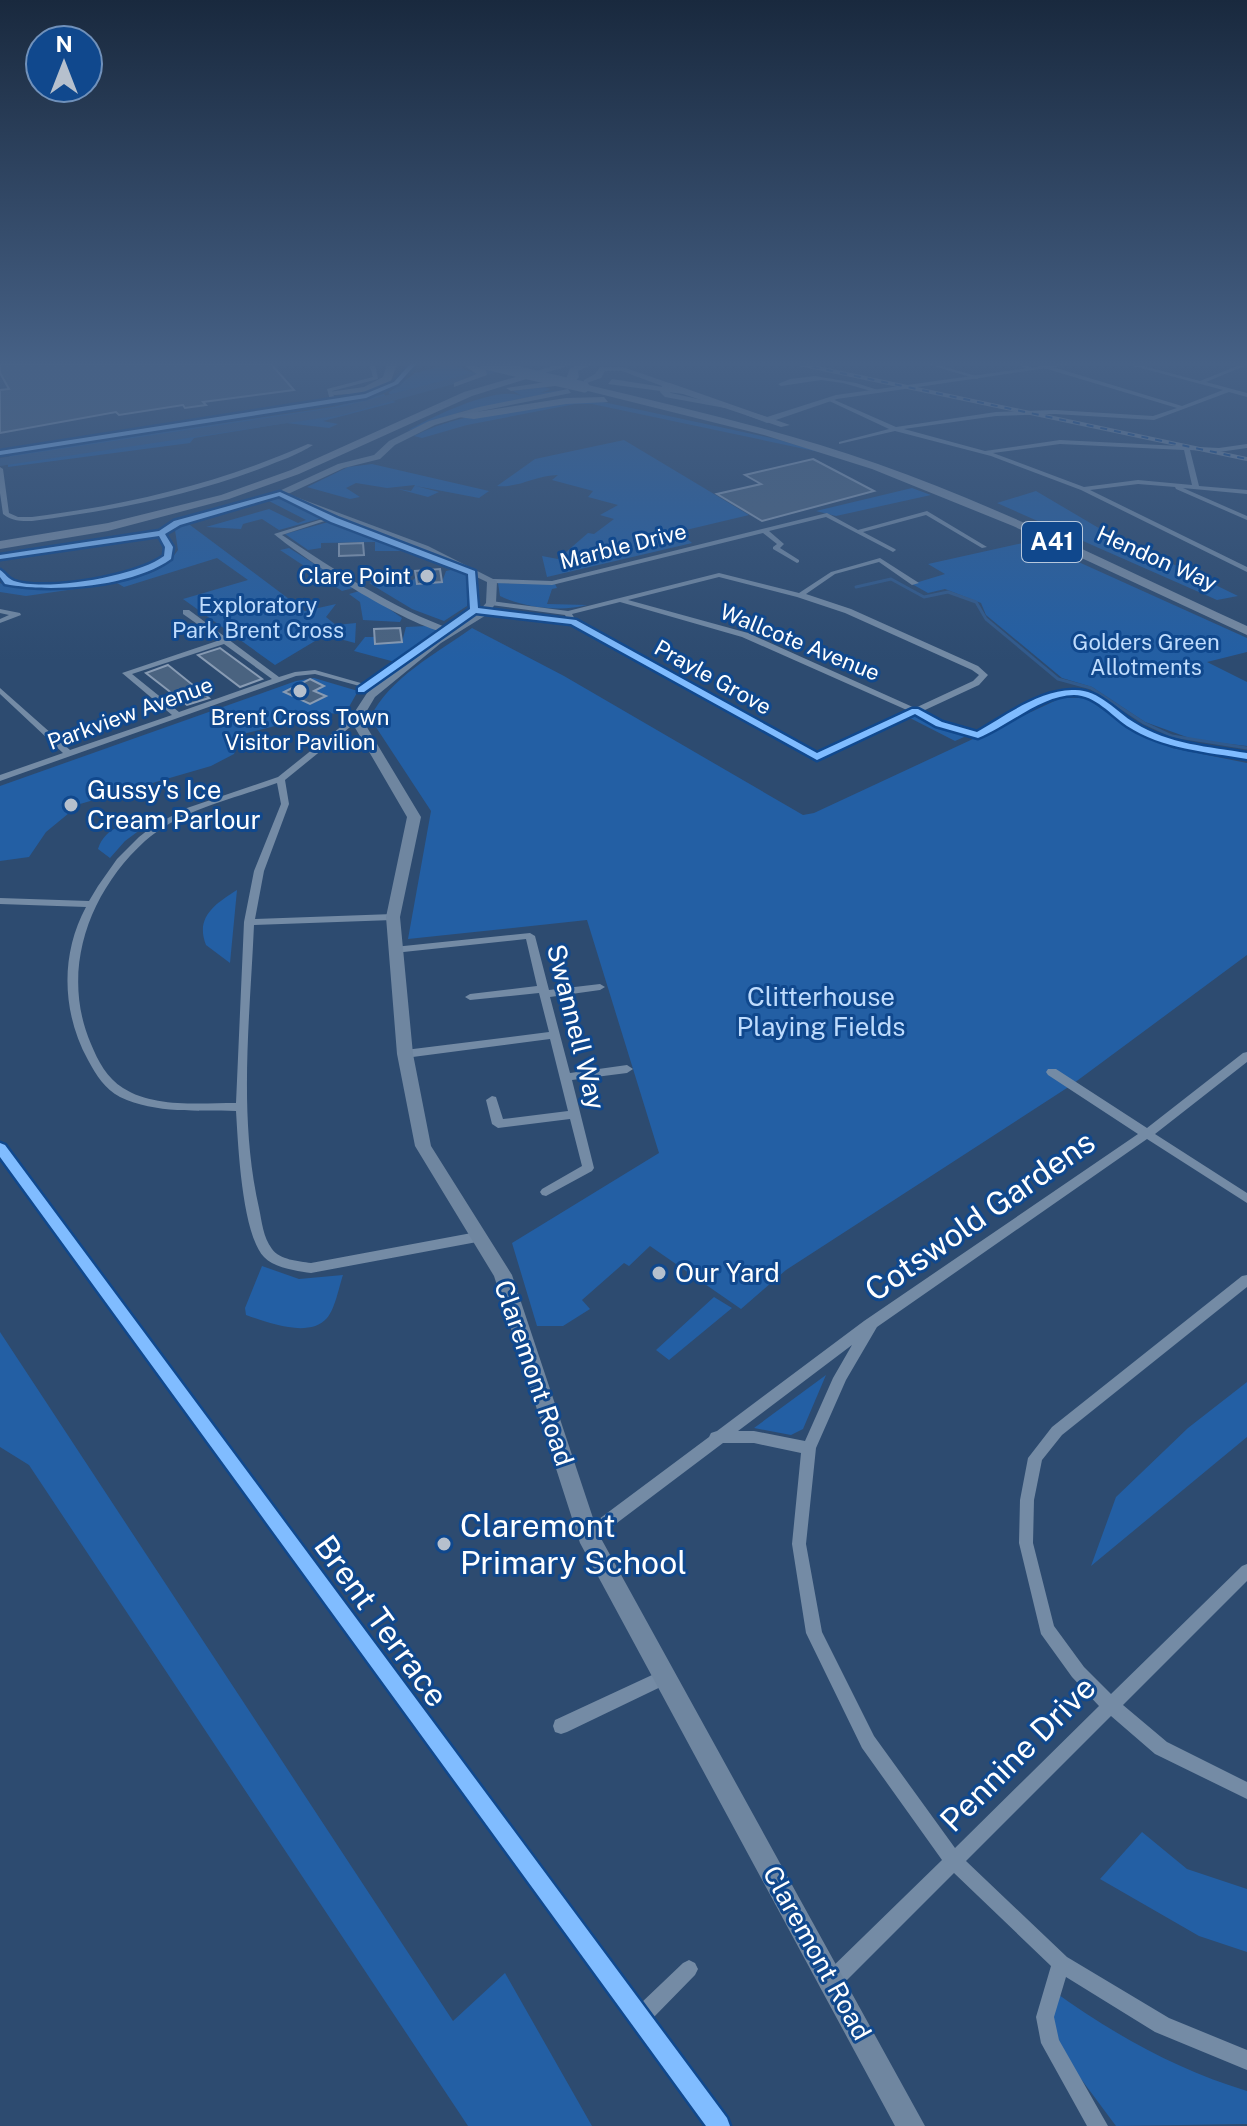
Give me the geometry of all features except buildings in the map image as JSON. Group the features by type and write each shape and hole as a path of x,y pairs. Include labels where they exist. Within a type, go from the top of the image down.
{"highway":[{"path":"0,541 118,530 287,475 309,463"},
{"name":"Hendon Way","path":"860,463 934,488 1247,631"},
{"name":"Hendon Way","path":"881,463 909,472 1247,620"},
{"name":"A41","path":"888,463 909,472"},
{"path":"0,541 80,530 176,509"}],"street":[{"path":"0,521 117,507 171,495 270,463"},
{"path":"0,557 161,533 177,523 280,494 352,463"},
{"path":"1013,463 1083,489 1247,570"},
{"path":"1190,463 1196,487"},
{"path":"0,469 6,514 17,519"},
{"path":"1083,489 1131,482 1247,492"},
{"path":"1176,485 1247,518"},
{"path":"241,1107 160,1105 131,1097 104,1080 80,1037 71,1006 73,958 78,933 91,904 123,858 166,823 197,808 281,779 356,719 365,701 378,689 451,632 484,612 491,603 492,581 424,548 334,517 280,494"},
{"path":"857,532 927,513 984,547"},
{"name":"Marble Drive","path":"492,581 552,583 827,515 893,550"},
{"path":"334,517 277,534 417,619 451,632"},
{"path":"763,530 781,544 775,548 797,561"},
{"path":"2,575 35,587 132,574 156,566 168,557 169,547 161,533"},
{"path":"800,595 833,573 880,560 915,583"},
{"name":"Prayle Grove","path":"491,603 568,613 715,575 800,595 893,630 984,675 976,683 817,757 573,622"},
{"name":"Wallcote Avenue","path":"622,601 745,635 915,711"},
{"path":"0,604 16,617 0,621"},
{"path":"0,611 12,611"},
{"path":"504,611 573,622"},
{"path":"186,612 274,680"},
{"path":"568,613 573,622"},
{"path":"177,715 126,673 225,641"},
{"name":"Parkview Avenue","path":"0,778 274,680 315,672 378,689"},
{"path":"0,690 69,754"},
{"name":"Claremont Road","path":"356,719 414,817 393,917 405,1054 423,1146 503,1275 588,1536 911,2126"},
{"path":"281,779 285,804 259,871 249,922 241,1107 249,1195 259,1238 269,1255 290,1265 311,1268 477,1237"},
{"path":"0,901 91,904"},
{"path":"249,922 393,917"},
{"name":"Swannell Way","path":"394,950 530,936 588,1168 546,1192"},
{"path":"470,997 600,987"},
{"path":"405,1054 555,1035"},
{"name":"Cotswold Gardens","path":"1247,1056 1148,1133 872,1323 840,1378 809,1448 799,1544 814,1633 868,1742 953,1860 1061,1963 1162,2025 1247,2060"},
{"path":"567,1077 627,1069"},
{"path":"1052,1072 1247,1199"},
{"path":"492,1100 498,1124 575,1114"},
{"name":"Brent Terrace","path":"0,1148 719,2126"},
{"path":"1247,1280 1057,1431 1035,1458 1027,1500 1026,1543 1047,1629 1078,1672 1110,1705 1161,1748 1247,1791"},
{"path":"588,1536 715,1437 872,1323"},
{"path":"715,1437 754,1437 809,1448"},
{"name":"Pennine Drive","path":"832,1981 1247,1571"},
{"path":"561,1726 665,1677"},
{"path":"1061,1963 1045,2017 1047,2030 1050,2043 1098,2126"},
{"path":"640,2017 689,1969"}],"green space":[{"path":"8,463 37,463 8,467"},
{"path":"529,463 663,463 749,515 686,530 690,535 684,536 692,543 547,577 542,556 558,559 588,533 594,534 614,519 600,515 618,505 588,497 593,491 552,480 558,475 497,486"},
{"path":"372,464 489,491 479,498 416,486 439,492 428,497 398,489 411,491 415,485 387,488 356,483 346,488 360,497 350,499 307,487 348,467"},
{"path":"912,488 931,495 836,516 816,511"},
{"name":"Golders Green Allotments","path":"1036,491 1097,527 1238,596 1217,600 997,503"},
{"path":"288,500 323,518 279,530 262,519 243,524 241,529 206,527 269,509 298,523 306,520 269,501"},
{"path":"332,521 408,551 375,551 375,542 321,543 321,548 308,550 285,534"},
{"name":"Exploratory Park Brent Cross","path":"186,522 305,611 336,604 326,617 336,625 356,623 355,643 325,635 275,665 183,599 248,580 217,558 124,587 117,583 26,596 0,592 0,583 32,588 78,587 155,571 178,550 175,530"},
{"name":"Golders Green Allotments","path":"1032,541 1247,638 1247,652 1207,662 1247,682 1247,746 1195,740 1145,722 1092,687 1062,678 986,615 981,603 945,589 928,593 912,584 945,574 928,564"},
{"path":"289,548 353,588 342,591 280,550"},
{"path":"460,568 469,575 467,606 444,621 412,609 369,583 393,577 395,583 411,582 416,577 442,582 446,571"},
{"path":"498,583 555,584 557,588 552,589 547,604 587,605 555,608 531,606 500,596"},
{"path":"363,590 402,618 400,622 363,620 360,602 349,594"},
{"path":"427,626 440,631 395,662 354,651 365,637 374,637 375,644 402,642 406,627"},
{"name":"Clitterhouse Playing Fields","path":"472,628 564,676 803,815 814,813 1061,698 1086,698 1131,729 1172,748 1247,763 1247,955 1070,1086 786,1270 741,1309 650,1246 629,1266 624,1263 582,1300 590,1309 563,1326 537,1326 512,1243 659,1153 587,920 408,939 431,811 370,718 378,704 401,679"},
{"path":"314,678 358,691 345,714 300,712 275,726 243,734 234,754 211,766 80,804 46,832 29,857 0,861 0,786 296,681"},
{"path":"923,712 973,733 955,741 910,718"},
{"path":"152,821 125,841 110,858 98,849 106,835 119,826"},
{"path":"237,890 230,963 206,945 203,927 209,912"},
{"path":"262,1266 299,1279 343,1275 335,1304 327,1318 319,1324 299,1328 276,1325 246,1315 245,1308"},
{"path":"714,1297 732,1308 669,1360 656,1350"},
{"path":"0,1332 453,2021 505,1973 592,2126 468,2126 29,1465 0,1447"},
{"path":"826,1375 803,1429 791,1435 754,1428"},
{"path":"1247,1382 1247,1437 1091,1566 1116,1497 1188,1428"},
{"path":"1142,1832 1187,1869 1247,1889 1247,1952 1199,1936 1100,1879"},
{"path":"1052,1990 1145,2049 1247,2091 1247,2124 1116,2126 1055,2044"}],"waterway":[{"path":"856,587 891,579 924,597 948,592 976,602 986,619 1058,679 1091,688 1144,723 1172,736 1247,748"}],"cycle path":[{"path":"0,557 161,533 177,523 280,494 334,520 472,573 474,610 361,690"},
{"path":"0,572 8,582 22,584 66,584 116,578 157,565 168,557 169,547 161,533"},
{"path":"474,610 573,622 817,757 915,711 939,724 978,735 1039,702 1074,692 1098,700 1146,733 1188,746 1247,756"},
{"path":"0,1148 719,2126"}],"place":[{"name":"Clare Point","path":"427,576"},
{"name":"Brent Cross Town Visitor Pavilion","path":"300,691"},
{"name":"Gussy's Ice Cream Parlour","path":"71,805"},
{"name":"Our Yard","path":"659,1273"},
{"name":"Claremont Primary School","path":"444,1544"}]}
